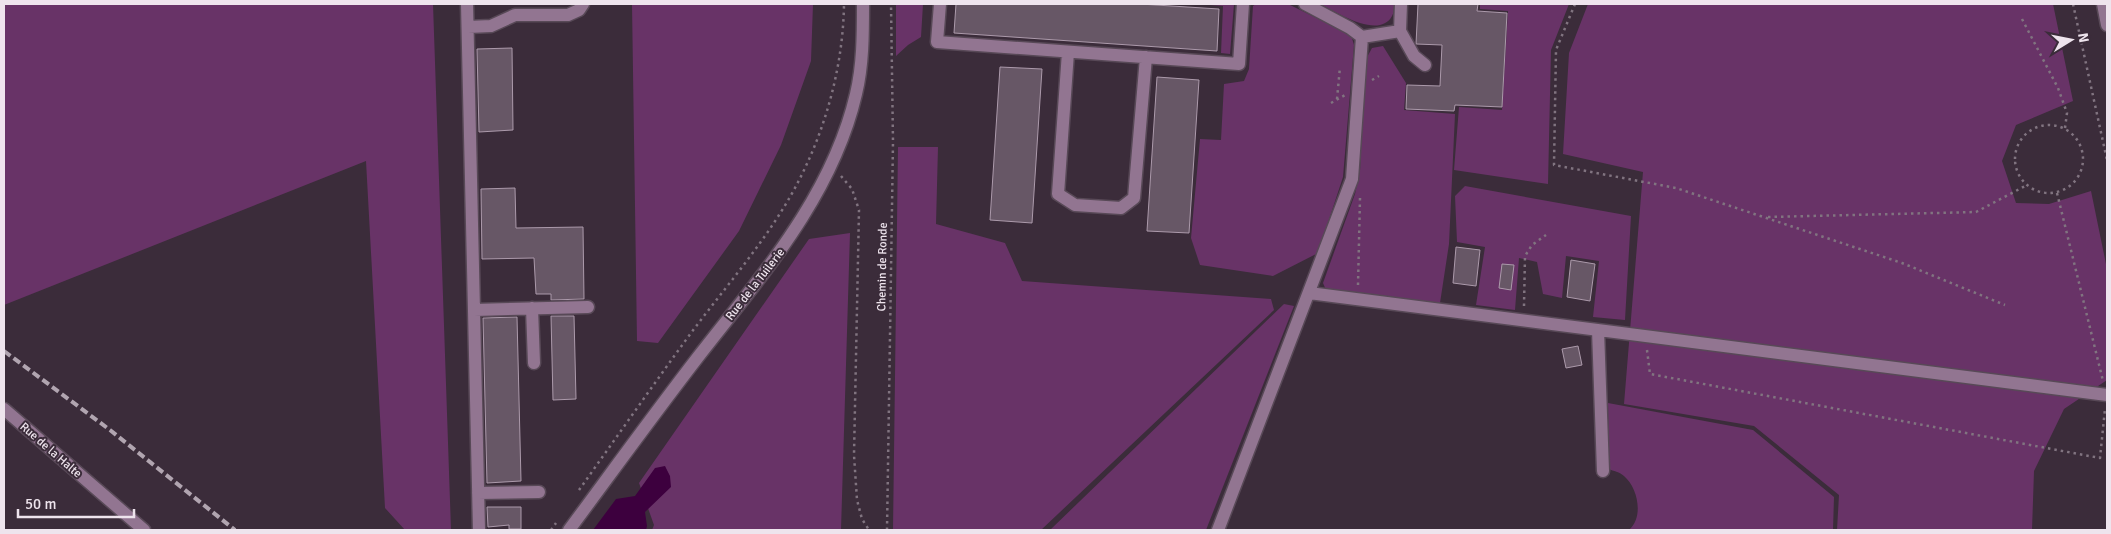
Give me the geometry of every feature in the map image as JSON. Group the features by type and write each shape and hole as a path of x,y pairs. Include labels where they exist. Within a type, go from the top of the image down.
{"street":[{"path":"467,4 479,530"},
{"path":"468,27 492,26 515,10 568,15 579,10 583,4"},
{"name":"Rue de la Tuilerie","path":"569,530 660,406 786,244 810,207 842,140 856,93 862,45 863,4"},
{"path":"940,4 937,42 1239,64 1243,4"},
{"path":"1305,4 1350,28 1362,37 1400,32"},
{"path":"1401,4 1400,32 1414,56 1425,65"},
{"path":"2103,4 2107,26"},
{"path":"1218,530 1352,180 1362,37"},
{"path":"1068,52 1058,194 1075,205 1121,208 1134,198 1146,57"},
{"path":"1309,293 2107,395"},
{"path":"474,310 588,307"},
{"path":"532,308 534,363"},
{"path":"1598,330 1603,471"},
{"name":"Rue de la Halte","path":"4,409 144,530"},
{"path":"478,493 539,492"}],"path":[{"name":"Rue de la Tuilerie","path":"579,490 779,215 801,176 822,128 828,106 836,73 844,4"},
{"name":"Chemin de Ronde","path":"887,530 893,142 891,4"},
{"path":"1575,4 1556,50 1554,164 1676,188 1902,263 2005,305"},
{"path":"2073,4 2107,160"},
{"path":"2022,19 2058,88 2067,113 2065,128"},
{"path":"1337,99 1340,66"},
{"path":"2054,124 2065,128 2075,136 2081,146 2084,157 2082,169 2077,180 2068,188 2057,193 2046,194 2036,191 2026,185 2015,167 2017,145 2031,129 2042,125 2054,124"},
{"path":"830,167 852,189 859,210 854,455 857,500 862,519 869,530"},
{"path":"1352,180 1360,184 1358,299"},
{"path":"1764,217 1976,212 2026,185"},
{"path":"1645,336 1650,374 2100,458 2107,395 2057,193"},
{"path":"1524,320 1525,256 1532,245 1546,235"},
{"path":"551,530 556,522"}],"shaded area":[{"path":"4,4 433,4 451,530 405,530 385,508 366,161 4,305"},
{"path":"632,4 813,4 811,61 781,145 739,231 658,343 637,341"},
{"path":"896,4 923,4 921,37 896,56"},
{"path":"1198,4 1234,4 1230,54 1221,53 1223,6"},
{"path":"1256,4 1288,4 1351,35 1354,45 1343,177 1318,253 1273,276 1200,265 1191,238 1200,139 1221,140 1224,84 1244,81 1249,69 1253,6"},
{"path":"1320,4 1394,4 1394,8 1392,16 1386,23 1368,25 1346,18"},
{"path":"1480,4 1569,4 1551,50 1548,184 1454,170 1459,107 1502,110 1508,11 1480,9"},
{"path":"1588,4 2053,4 2073,101 2016,125 2002,161 2016,203 2049,204 2091,191 2107,269 2107,380 2064,409 2034,471 2032,530 1837,530 1839,495 1754,426 1624,404 1643,172 1563,154 1569,53"},
{"path":"1383,46 1406,83 1404,110 1455,114 1449,244 1440,303 1326,290 1323,283 1355,194 1360,171 1365,61 1372,48"},
{"path":"898,147 938,147 936,224 1005,243 1022,281 1271,299 1274,310 1041,530 893,530"},
{"path":"1465,186 1631,216 1625,320 1593,317 1599,261 1566,256 1562,298 1543,294 1537,262 1519,258 1515,310 1476,305 1485,247 1457,242 1455,196"},
{"path":"850,233 841,530 652,530 654,525 639,483 809,239"},
{"path":"1284,304 1294,306 1206,530 1050,530"},
{"path":"1608,403 1753,430 1834,497 1833,530 1629,530 1637,518 1636,495 1629,481 1619,473 1609,469"},
{"path":"665,466 670,476 671,487 645,512 646,530 593,530 616,499 635,496 655,468"}],"building":[{"path":"956,4 1140,4 1219,9 1217,51 954,33"},
{"path":"1418,4 1478,4 1477,11 1507,13 1502,107 1455,105 1454,111 1406,109 1407,85 1440,86 1442,45 1416,44"},
{"path":"512,48 513,130 479,132 477,49"},
{"path":"1000,67 1042,69 1032,223 990,220"},
{"path":"1157,77 1199,80 1189,233 1147,231"},
{"path":"515,188 516,228 583,227 584,299 551,300 551,294 536,294 534,258 482,259 481,189"},
{"path":"1456,247 1480,250 1476,286 1453,283"},
{"path":"1571,260 1595,264 1590,301 1567,297"},
{"path":"1502,264 1514,265 1511,290 1499,288"},
{"path":"551,316 574,316 576,399 553,400"},
{"path":"517,317 521,481 487,483 483,318"},
{"path":"1578,346 1582,365 1566,368 1562,349"},
{"path":"487,507 521,507 521,529 509,529 509,525 488,527"}],"railway":[{"path":"4,351 110,430 235,530"}]}
